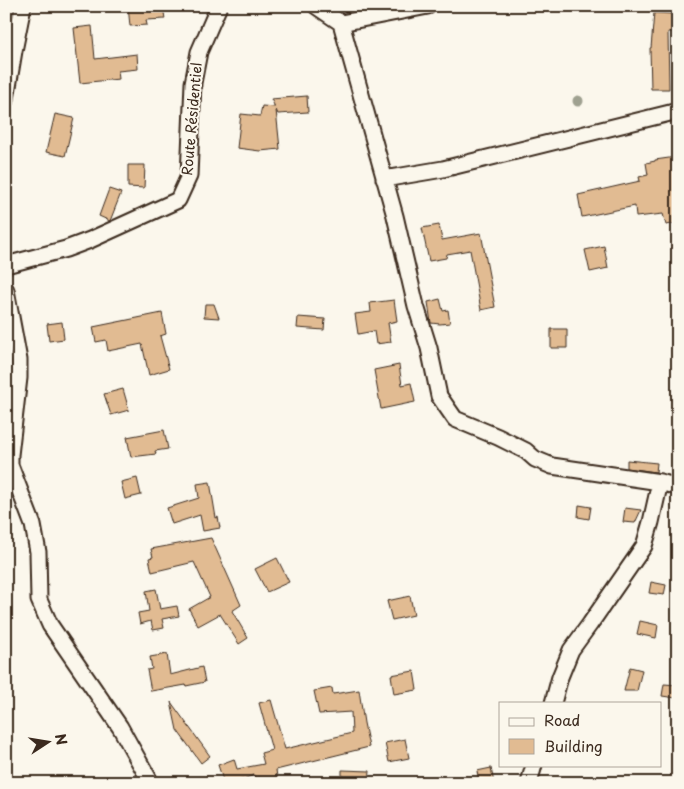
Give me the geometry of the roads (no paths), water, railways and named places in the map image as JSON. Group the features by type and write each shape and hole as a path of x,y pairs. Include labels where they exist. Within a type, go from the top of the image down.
{"street":[{"path":"6,99 23,6"},
{"name":"Route Résidentiel","path":"6,265 66,249 90,240 178,200 189,176 193,83 198,52 219,6"},
{"path":"316,6 341,23 395,216 416,306 429,348 439,396 455,419 498,437 526,451 535,459 552,466 660,482 678,487"},
{"path":"341,23 428,6"},
{"path":"384,179 443,169 678,111"},
{"path":"6,290 19,360 19,378 10,465 33,525 38,552 40,600 50,625 120,727 151,783"},
{"path":"553,702 560,677 571,650 644,546 660,482"},
{"path":"529,783 534,766"}]}
